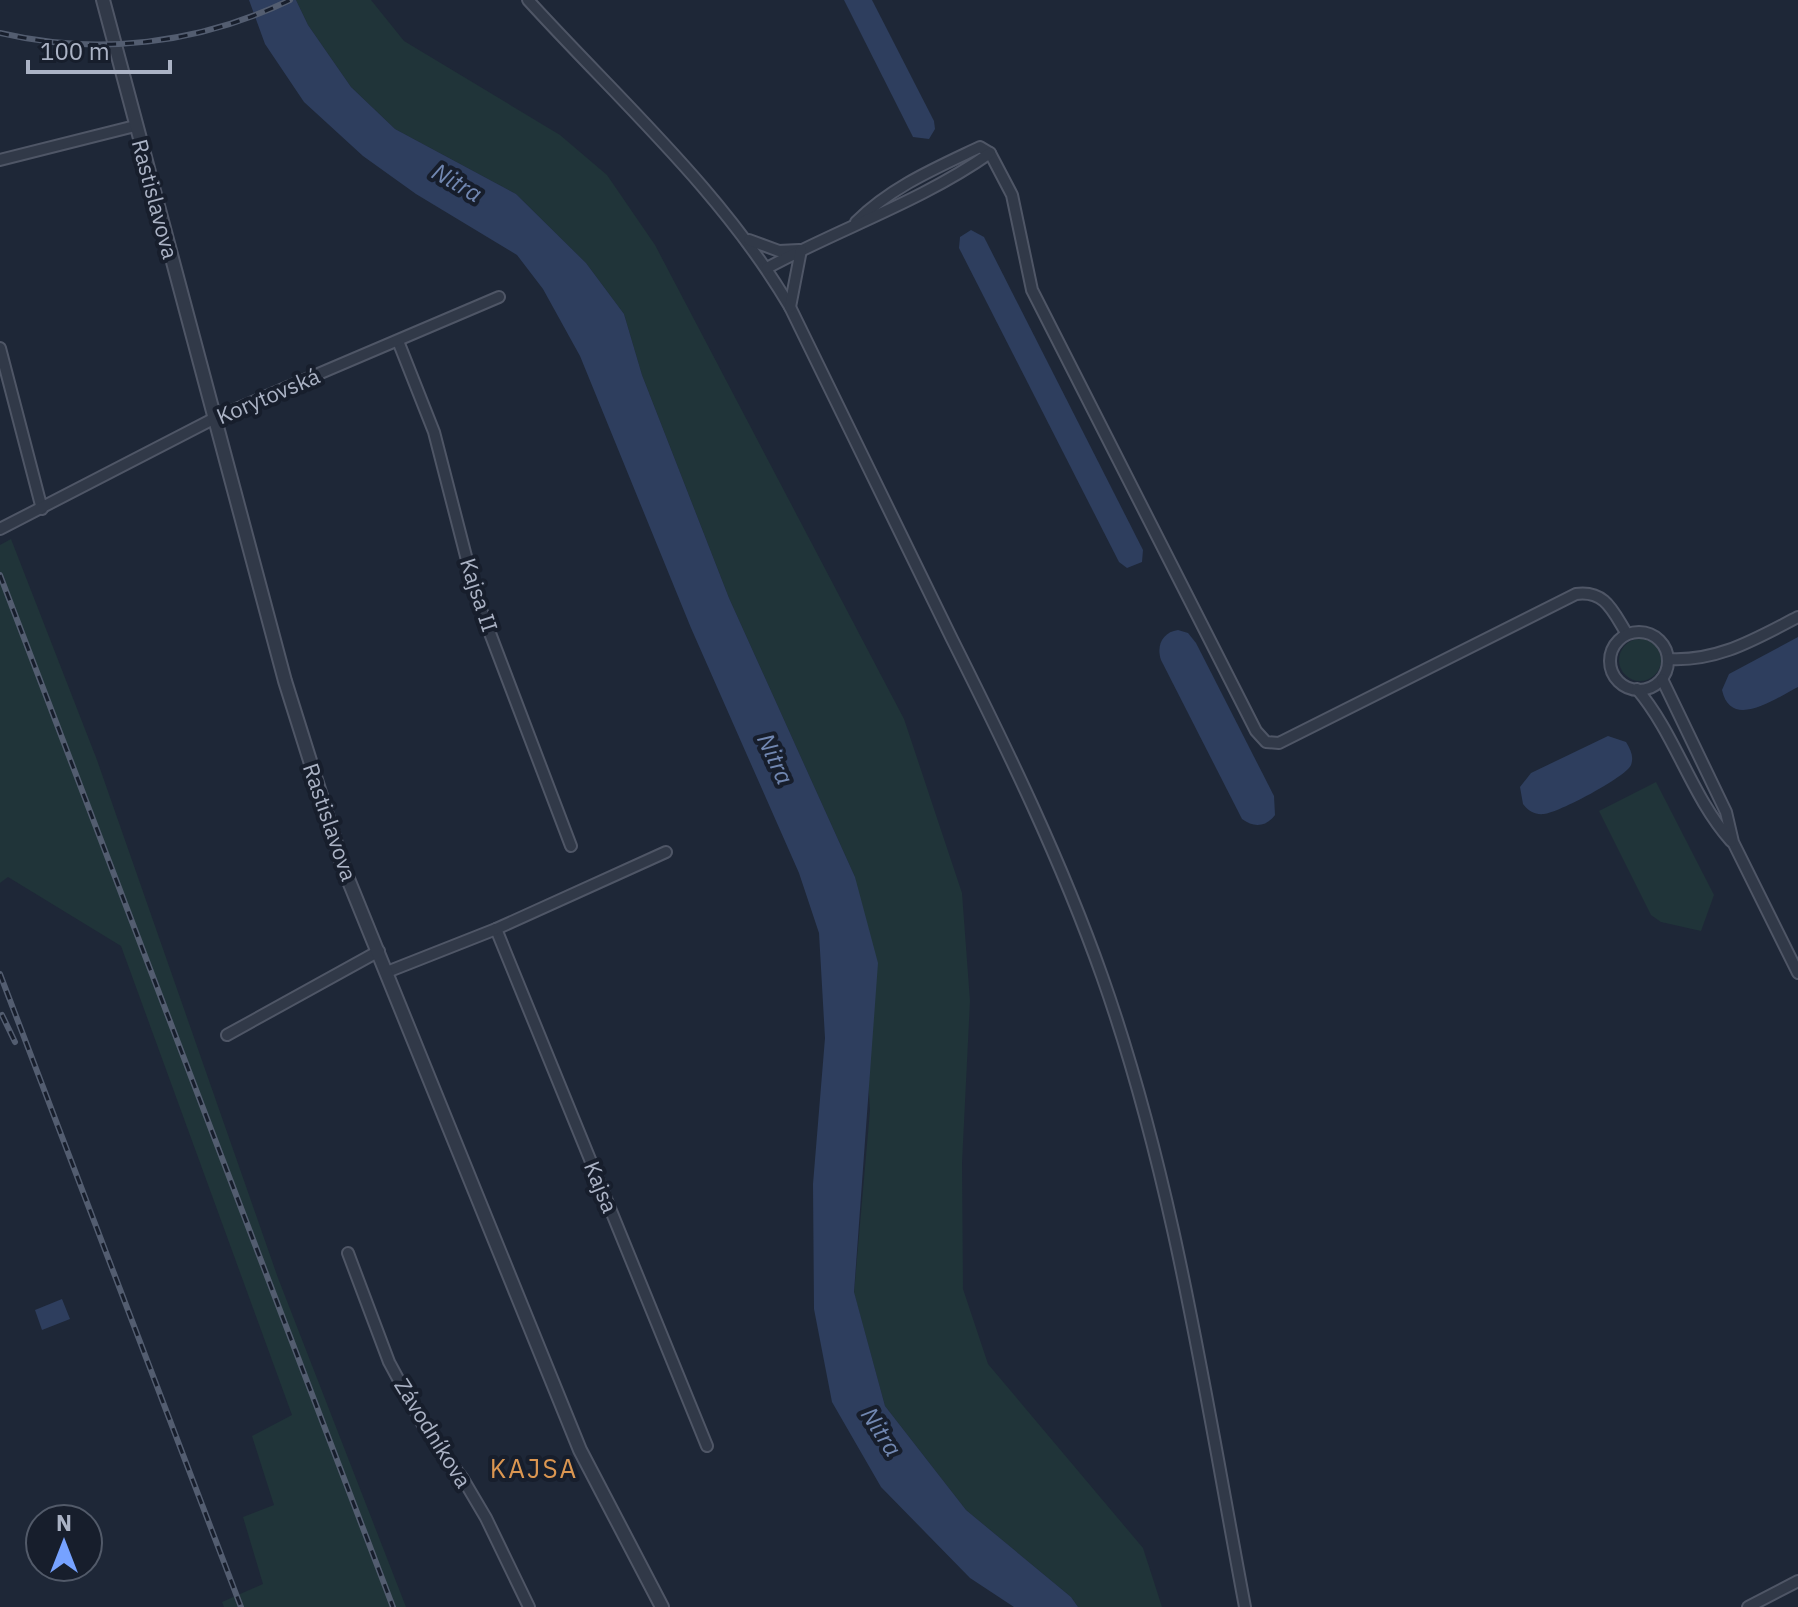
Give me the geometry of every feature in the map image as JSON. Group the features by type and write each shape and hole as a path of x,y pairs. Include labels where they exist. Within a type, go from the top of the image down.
{"street":[{"name":"Rastislavova","path":"103,0 312,772 344,869 580,1450 662,1607"},
{"path":"528,0 748,240 767,268 790,307 994,723 1060,869 1102,976 1152,1139 1178,1247 1245,1607"},
{"path":"0,160 135,126"},
{"path":"767,268 856,222 920,194 990,153 1012,195 1032,290 1256,731 1266,742 1279,743 1576,594 1590,592 1605,598 1627,634"},
{"path":"748,240 779,251 801,250"},
{"path":"790,307 801,250"},
{"name":"Korytovská","path":"0,529 215,418 499,297"},
{"name":"Kajsa II","path":"398,341 434,432 477,599 571,846"},
{"path":"0,348 42,509"},
{"path":"1668,659 1689,660 1726,654 1798,617"},
{"path":"1649,633 1665,648 1668,659 1662,679 1655,685 1637,689 1624,685 1611,665 1611,653 1627,634 1649,633"},
{"path":"1662,679 1726,812 1733,842 1798,973"},
{"path":"1637,689 1655,711 1712,819 1733,842"},
{"path":"387,972 496,929 666,852"},
{"name":"Kajsa","path":"496,929 707,1446"},
{"path":"227,1035 379,951"},
{"name":"Závodníkova","path":"348,1253 389,1362 424,1427 463,1479 486,1518 529,1607"},
{"path":"1748,1607 1798,1581"}],"green space":[{"path":"296,0 371,0 404,41 560,135 607,175 655,245 904,719 962,893 970,1001 962,1163 963,1289 988,1364 1143,1548 1162,1607 1078,1607 1071,1597 966,1510 885,1406 854,1293 870,1110 855,877 729,598 642,375 624,314 586,263 516,194 395,129 351,87 308,25"},
{"path":"11,539 97,760 278,1278 406,1607 224,1607 222,1602 263,1584 243,1517 274,1505 252,1436 292,1415 121,946 8,877 0,883 0,545"},
{"path":"1640,639 1655,645 1661,660 1655,675 1640,681 1625,675 1619,660 1625,645"},
{"path":"1656,782 1714,895 1701,931 1661,922 1651,915 1599,811"}],"water":[{"name":"Nitra","path":"249,0 296,0 308,25 351,87 395,129 516,194 586,263 624,314 642,375 729,598 855,877 878,963 854,1292 885,1406 966,1510 1071,1597 1078,1607 1014,1607 970,1578 881,1487 832,1402 814,1309 813,1184 825,1038 819,933 799,873 691,628 580,356 543,289 517,255 416,194 363,156 304,102 265,44"},
{"path":"844,0 872,0 934,121 935,129 929,139 913,137"},
{"path":"971,230 984,237 1143,550 1142,562 1127,568 1119,562 959,248 960,237"},
{"path":"1178,630 1188,633 1196,643 1274,796 1275,815 1264,824 1255,825 1242,819 1161,660 1159,649 1162,640 1168,633"},
{"path":"1798,637 1798,687 1755,708 1744,710 1727,702 1722,690 1729,674"},
{"path":"1608,736 1628,745 1632,759 1626,771 1591,794 1552,812 1538,814 1523,804 1520,787 1531,773"},
{"path":"62,1299 70,1319 42,1330 35,1310"}],"railway":[{"path":"0,33 74,44 148,42 220,27 290,0"},
{"path":"0,575 393,1607"},
{"path":"0,974 241,1607"},
{"path":"2,1015 15,1042"}],"district":[{"name":"KAJSA","path":"534,1469"}]}
